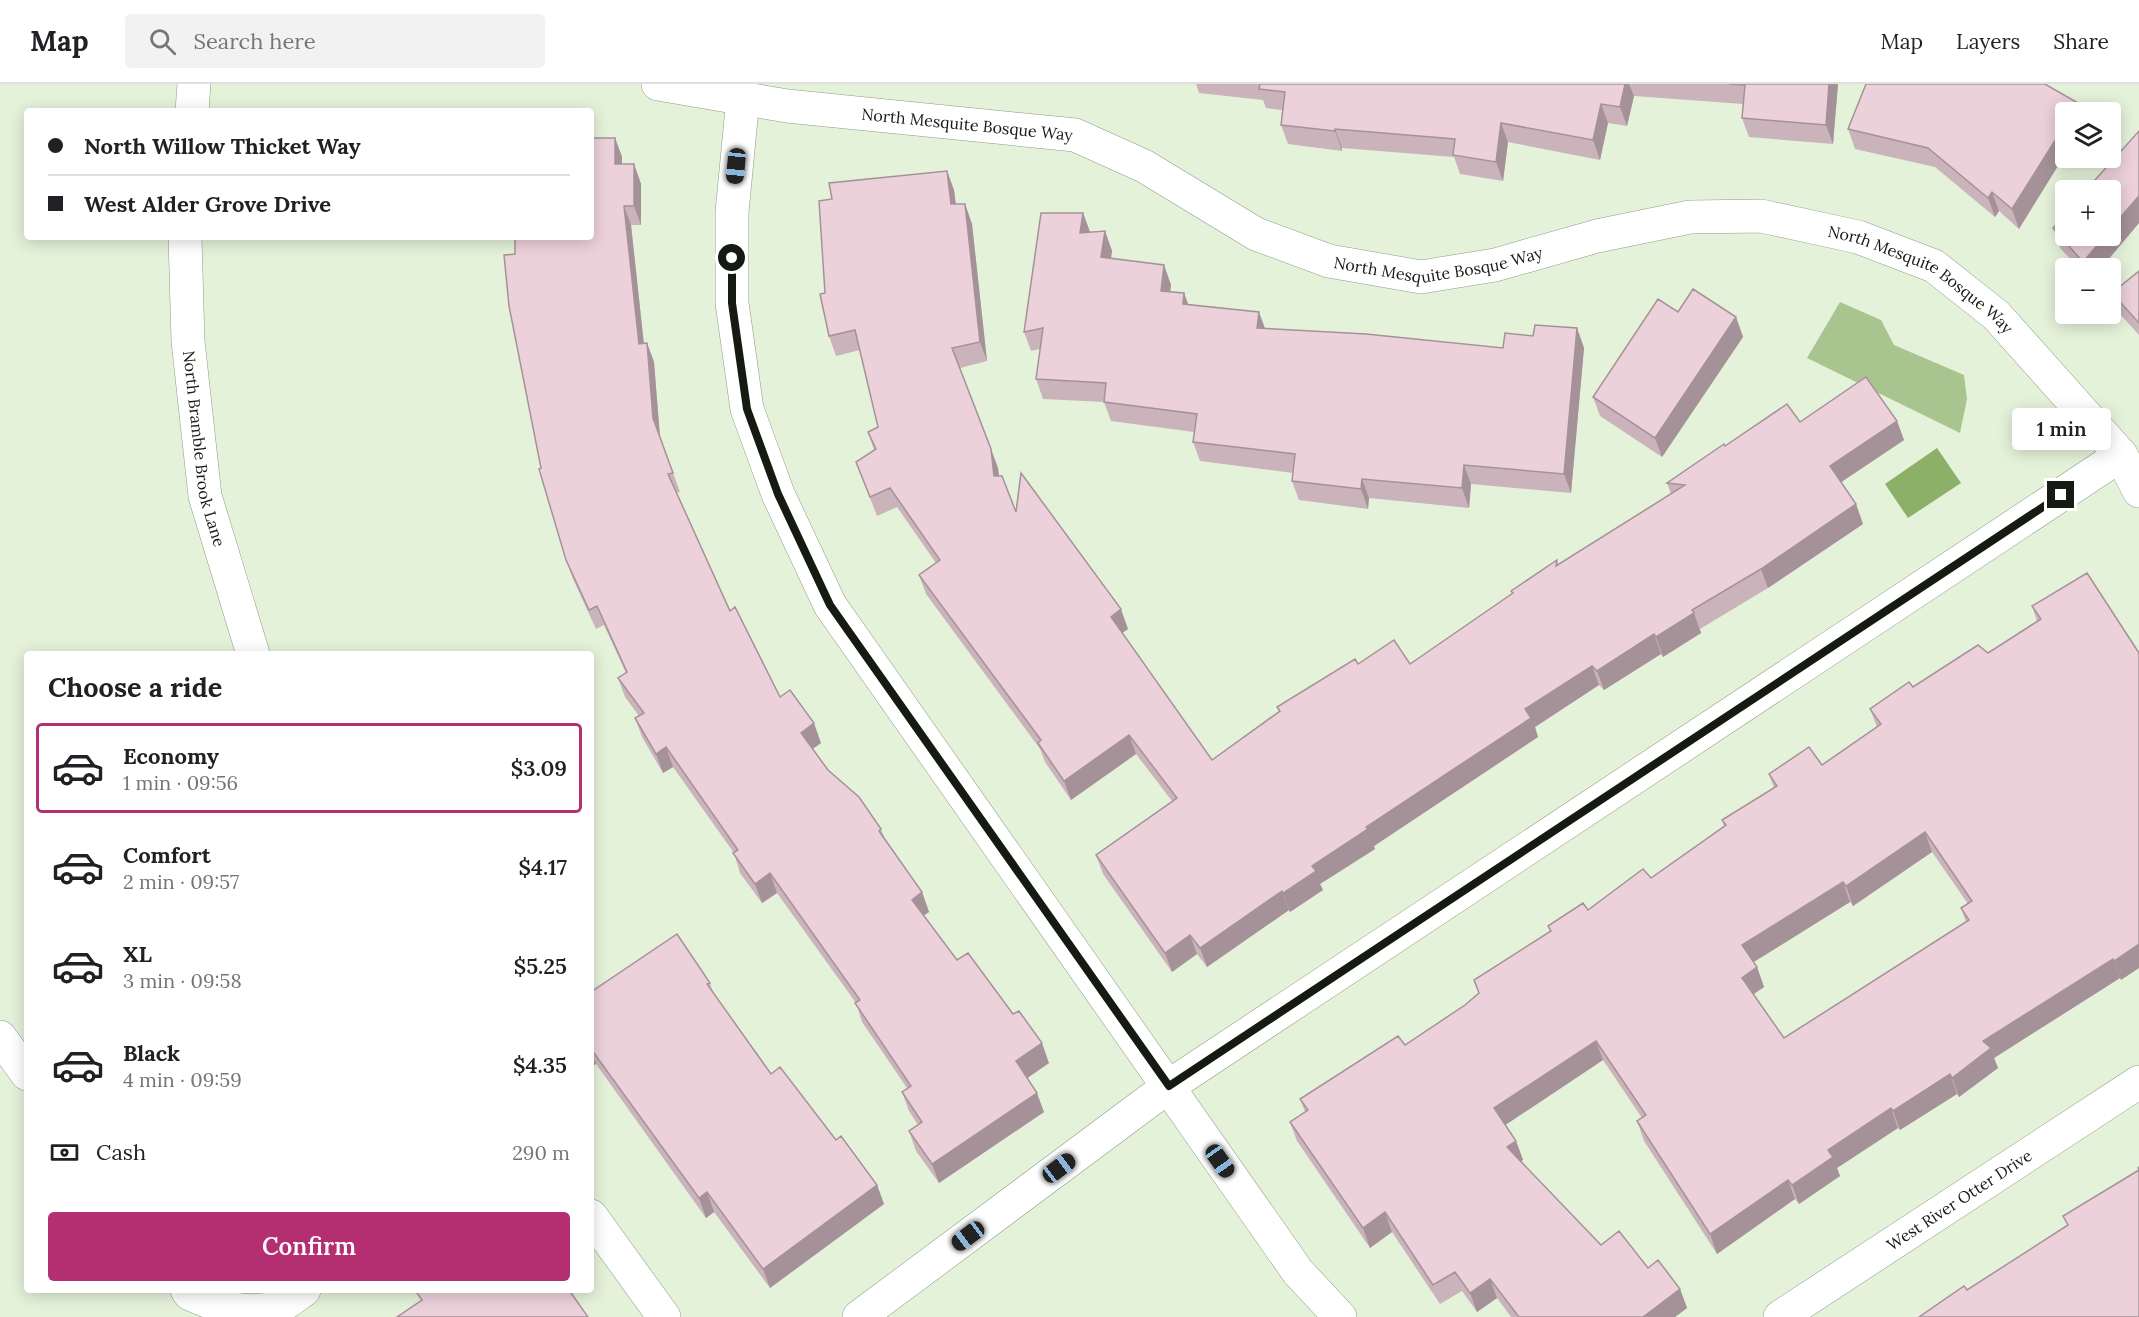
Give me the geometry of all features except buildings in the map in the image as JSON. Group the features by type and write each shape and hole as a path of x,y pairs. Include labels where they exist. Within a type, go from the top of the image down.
{"street":[{"path":"192,108 194,84"},
{"name":"North Mesquite Bosque Way","path":"658,84 787,106 1075,135 1144,166 1256,234 1329,261 1421,277 1496,265 1597,236 1690,217 1761,216 1858,237 1934,266 1996,315 2121,455 2139,491"},
{"path":"743,98 732,212 732,303 747,409 778,494 830,605 1298,1272 1340,1317"},
{"name":"North Bramble Brook Lane","path":"185,240 188,341 205,496 252,651"},
{"path":"858,1317 1169,1086 2121,455"},
{"path":"0,1037 24,1070"},
{"name":"West River Otter Drive","path":"1780,1317 2139,1082"},
{"path":"594,1220 664,1317"},
{"path":"190,1293 233,1314 280,1306 300,1293"}],"shaded area":[{"path":"1840,302 1881,320 1894,345 1964,375 1967,399 1960,433 1807,358"},
{"path":"1937,448 1961,483 1908,518 1885,484"}],"route":[{"path":"732,258 732,303 747,409 778,494 830,605 1169,1086 2061,495"}]}
